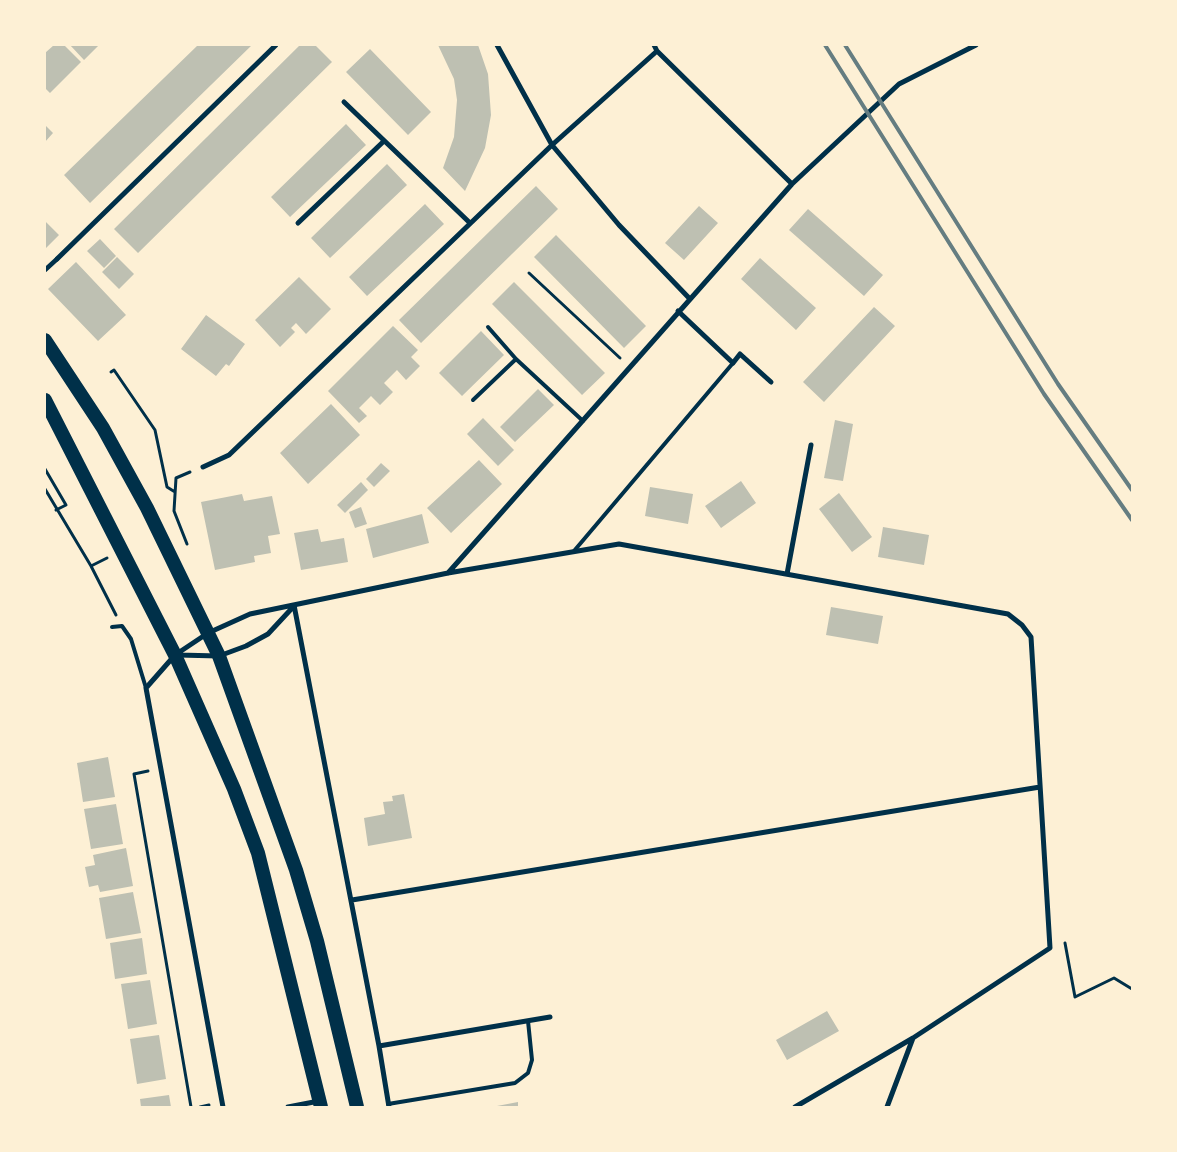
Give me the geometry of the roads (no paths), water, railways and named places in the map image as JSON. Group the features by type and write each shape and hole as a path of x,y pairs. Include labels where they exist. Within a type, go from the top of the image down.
{"highway":[{"path":"45,340 102,428 147,508 219,656 278,818 318,941 357,1107"},
{"path":"45,400 175,654 234,789 258,853 320,1104"}],"street":[{"path":"45,270 276,45"},
{"path":"497,45 552,145 618,225 689,298"},
{"path":"654,45 657,52 792,184"},
{"path":"448,573 689,298 792,184 899,84 976,45"},
{"path":"202,468 229,455 552,145 657,52"},
{"path":"344,102 470,223"},
{"path":"298,223 384,141"},
{"path":"678,311 732,362 740,354 771,382"},
{"path":"788,574 811,445"},
{"path":"223,1107 146,688 175,654 208,633 250,614 448,573 618,544 1008,614 1022,625 1031,636 1050,945 913,1038 798,1106"},
{"path":"175,654 219,656 268,634 294,605"},
{"path":"294,605 352,900 388,1105"},
{"path":"352,900 1040,788"},
{"path":"379,1046 550,1017"},
{"path":"887,1107 913,1038"},
{"path":"288,1107 320,1104"}],"lane":[{"path":"488,327 516,359 583,421"},
{"path":"473,400 516,359"},
{"path":"574,552 732,362"},
{"path":"112,627 122,626 131,639 146,688"},
{"path":"388,1105 515,1083 528,1073 532,1060 528,1021"}],"railway":[{"path":"825,45 1044,394 1132,520"},
{"path":"845,45 1058,384 1132,490"}]}
